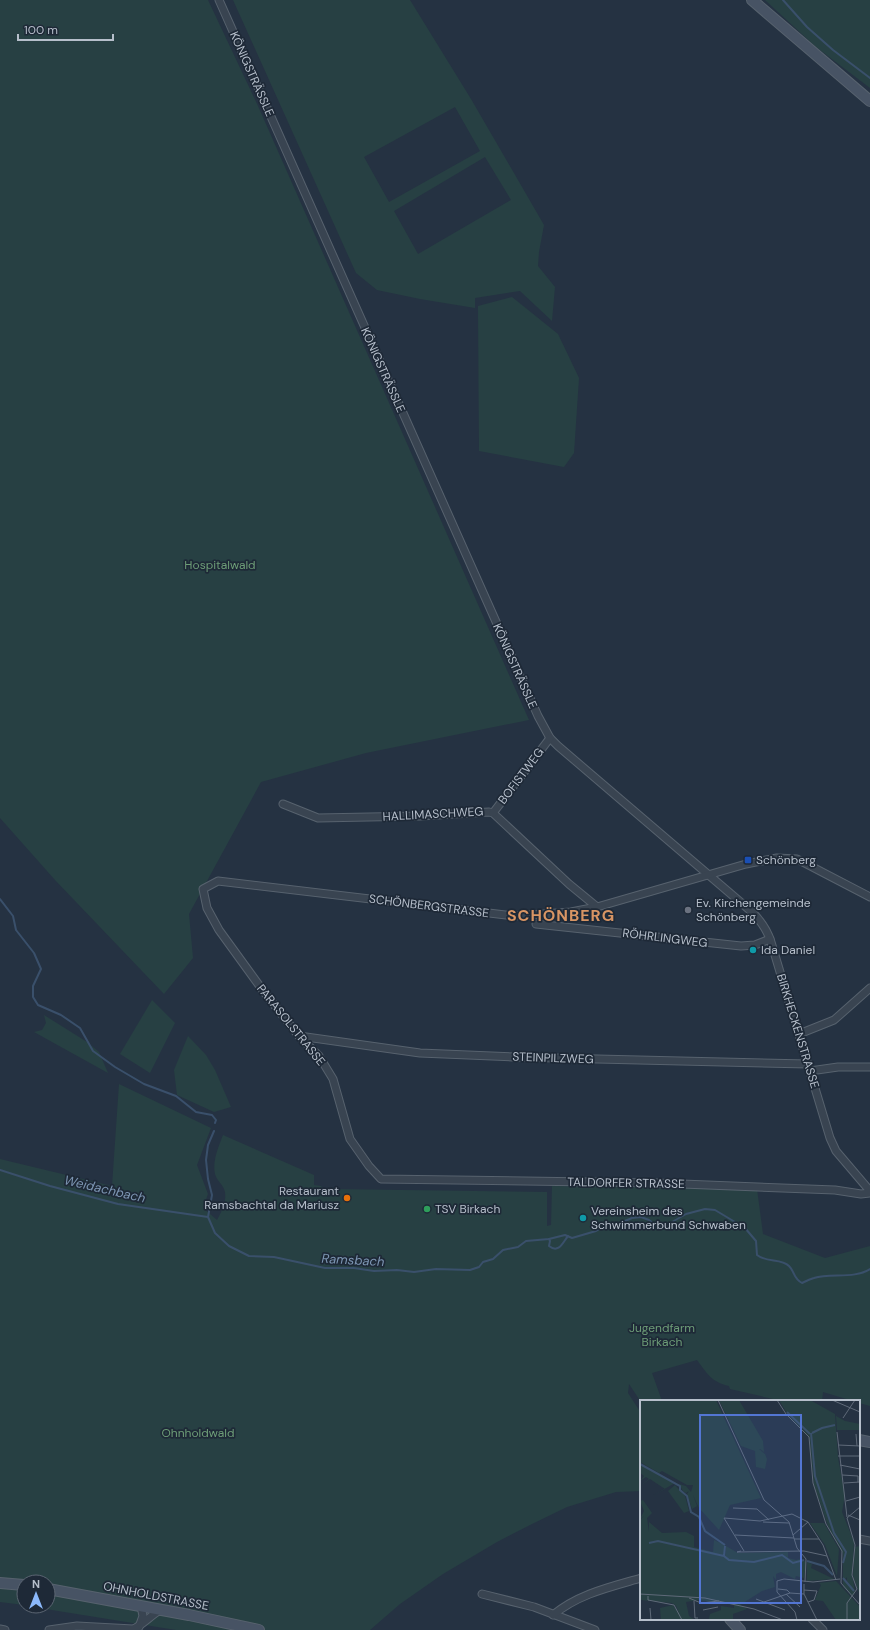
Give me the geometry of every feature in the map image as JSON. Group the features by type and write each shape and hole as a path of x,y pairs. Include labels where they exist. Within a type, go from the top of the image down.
{"main road":[{"path":"752,0 870,101"},
{"path":"860,1440 870,1442"},
{"path":"0,1583 16,1584"},
{"name":"OHNHOLDSTRASSE","path":"56,1590 259,1630"},
{"path":"731,1620 740,1630"}],"street":[{"name":"KÖNIGSTRÄSSLE","path":"219,0 504,641 538,716 550,738"},
{"name":"BOFISTWEG","path":"493,813 550,738"},
{"name":"BIRKHECKENSTRASSE","path":"550,738 752,912 767,930 828,1132 836,1151 870,1192"},
{"name":"HALLIMASCHWEG","path":"283,804 318,818 493,813 569,884 597,907"},
{"name":"SCHÖNBERGSTRASSE","path":"218,881 514,916 571,912 597,907 746,864 777,858 797,859 870,897"},
{"name":"PARASOLSTRASSE","path":"218,881 203,889 207,908 219,930 264,992 300,1036 319,1056 333,1079 350,1139 381,1179"},
{"name":"RÖHRLINGWEG","path":"536,924 741,946 755,945 770,939"},
{"path":"799,1034 834,1020 870,988"},
{"name":"STEINPILZWEG","path":"300,1036 420,1053 809,1067 870,1067"},
{"name":"TALDORFER STRASSE","path":"381,1179 657,1184 835,1190 861,1194 870,1192"},
{"path":"860,1539 870,1541"},
{"path":"553,1615 562,1607 580,1598 640,1578"},
{"path":"482,1594 534,1607 595,1630"},
{"path":"139,1627 143,1616 141,1606"},
{"path":"49,1630 78,1628 133,1629 139,1627 160,1610"},
{"path":"813,1620 823,1630"},
{"path":"0,1629 5,1630"}],"green space":[{"name":"Hospitalwald","path":"0,0 208,0 258,106 529,720 366,753 261,782 189,914 193,958 164,994 55,880 0,818"},
{"path":"233,0 410,0 471,99 544,225 538,266 555,287 552,321 520,291 475,298 475,308 377,290 356,273","holes":["455,107 480,151 389,202 364,157","485,157 511,200 418,254 394,211"]},
{"path":"765,0 870,0 870,88 816,47"},
{"path":"512,297 558,334 579,378 574,453 564,467 479,451 478,306"},
{"path":"152,1000 175,1023 150,1073 120,1054"},
{"path":"44,1015 87,1042 99,1052 108,1073 34,1032 42,1030 46,1023"},
{"path":"188,1036 206,1055 215,1070 231,1107 214,1112 177,1095 174,1070"},
{"name":"Ohnholdwald","path":"119,1084 211,1128 197,1165 208,1194 203,1208 217,1220 223,1208 225,1191 217,1179 214,1164 223,1135 314,1175 314,1185 321,1186 324,1191 327,1192 331,1189 547,1192 547,1226 551,1225 552,1186 757,1189 763,1234 825,1258 870,1246 870,1406 860,1403 860,1400 850,1400 823,1392 822,1400 778,1400 730,1389 729,1386 718,1382 710,1376 697,1360 652,1373 662,1400 640,1400 629,1384 628,1393 640,1411 640,1491 616,1492 567,1507 497,1542 443,1574 400,1604 370,1630 176,1630 56,1611 56,1574 16,1574 16,1604 0,1602 0,1159 112,1186"}],"waterway":[{"path":"783,0 807,27 833,50 870,78"},
{"name":"Ramsbach","path":"0,899 13,916 16,930 34,953 41,969 33,986 33,997 38,1005 61,1015 80,1028 93,1051 115,1067 144,1084 176,1096 196,1112 212,1115 216,1120 215,1123"},
{"name":"Ramsbach","path":"214,1131 208,1145 206,1160 208,1179 212,1195 208,1217 215,1233 229,1246 249,1256 274,1257 325,1268 354,1268 374,1271 397,1270 414,1272 436,1269 470,1270 479,1267 483,1262 493,1259 503,1250 518,1247 526,1241 549,1239 565,1235 572,1238 596,1231 603,1227 613,1226 632,1218 641,1217 649,1220 657,1226 665,1226 686,1214 705,1209 715,1210 745,1228 756,1241 757,1255 765,1259 786,1264 791,1268 797,1279 802,1283 821,1277 857,1274 870,1269"},
{"name":"Weidachbach","path":"0,1170 50,1186 118,1204 208,1217"},
{"name":"Ramsbach","path":"549,1239 549,1246 555,1249 558,1248 568,1236"}],"place":[{"name":"Schönberg","path":"748,860"},
{"name":"Ev. Kirchengemeinde Schönberg","path":"688,910"},
{"name":"Ida Daniel","path":"753,950"},
{"name":"Restaurant Ramsbachtal da Mariusz","path":"347,1198"},
{"name":"TSV Birkach","path":"427,1209"},
{"name":"Vereinsheim des Schwimmerbund Schwaben","path":"583,1218"}],"district":[{"name":"SCHÖNBERG","path":"561,915"}],"park label":[{"name":"Jugendfarm Birkach","path":"662,1335"}]}
